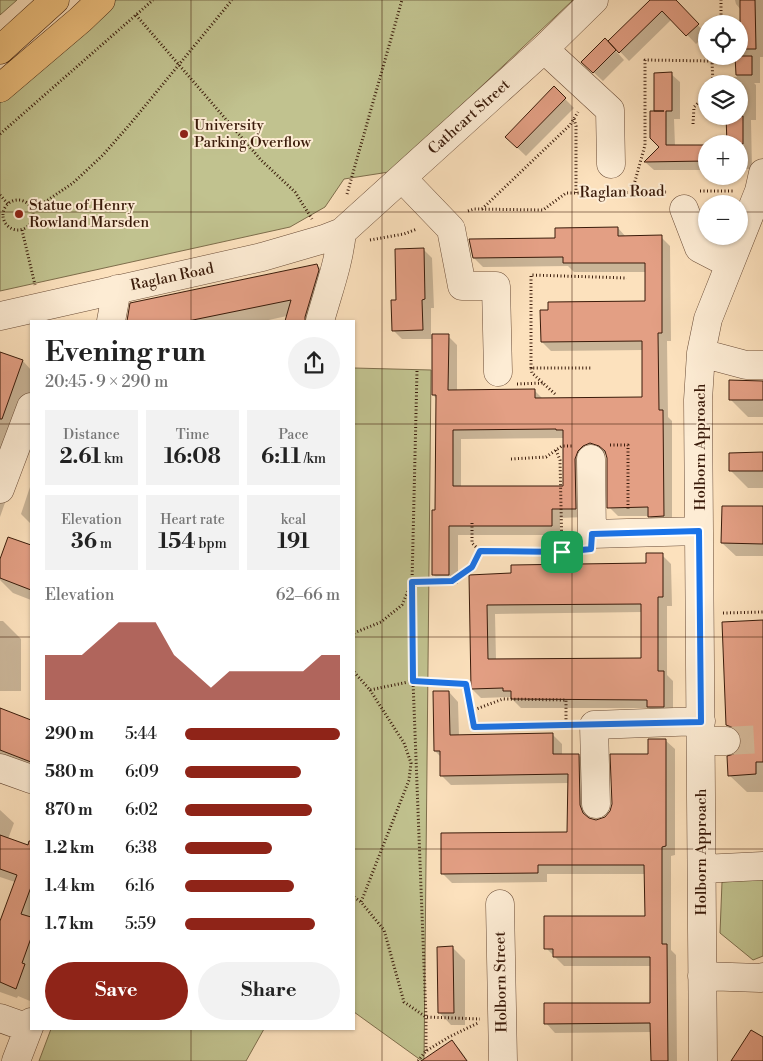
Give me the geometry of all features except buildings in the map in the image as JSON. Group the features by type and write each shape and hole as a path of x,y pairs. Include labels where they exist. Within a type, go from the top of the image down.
{"highway":[{"path":"0,50 55,0"},
{"path":"0,88 101,0"}],"street":[{"name":"Cathcart Street","path":"335,238 544,49 594,0"},
{"path":"544,49 610,110 611,164"},
{"path":"402,178 451,229 462,286 496,286 498,372"},
{"name":"Holborn Approach","path":"703,1061 702,869 709,734 700,614 698,400 702,353 708,319 762,185"},
{"path":"684,197 699,248 730,264"},
{"path":"320,320 334,275 335,238"},
{"name":"Raglan Road","path":"0,316 262,257 335,238"},
{"path":"110,320 117,289"},
{"path":"702,353 746,365 763,365"},
{"path":"0,489 30,410"},
{"path":"591,459 592,534 699,531"},
{"path":"596,804 594,725 709,734"},
{"path":"0,768 30,779"},
{"path":"702,869 763,866"},
{"name":"Holborn Street","path":"500,904 503,1061"},
{"path":"702,976 763,977"},
{"path":"0,1018 30,1025 16,1061"}],"path":[{"path":"0,134 152,0"},
{"path":"33,210 73,183 103,155 232,0"},
{"path":"346,195 402,0"},
{"path":"721,0 721,15"},
{"path":"136,14 261,160 295,192 335,238"},
{"path":"632,192 645,145 645,60 698,61"},
{"path":"481,209 570,125 580,109 593,95"},
{"path":"693,124 694,107 698,103"},
{"path":"574,118 576,126 576,193"},
{"name":"Raglan Road","path":"335,238 404,234 441,219 474,209 543,210 566,193 632,192 684,197 762,185"},
{"path":"0,196 8,204"},
{"path":"22,200 30,205 33,210 33,220 27,228 22,230 12,229 5,222 3,213 12,201 22,200"},
{"path":"0,224 5,222"},
{"path":"22,230 31,270"},
{"path":"555,394 532,372 531,368 530,275 627,278"},
{"path":"531,368 591,368"},
{"path":"417,371 412,582 413,681 426,1051"},
{"path":"556,450 560,460 562,552"},
{"path":"472,522 472,543 480,551 562,552 591,549 592,534"},
{"path":"412,582 452,581 472,567 480,551"},
{"path":"355,633 381,622 402,604 412,582"},
{"path":"700,614 763,612"},
{"path":"355,673 370,690 404,743 412,763 409,780 360,902"},
{"path":"370,690 413,681 466,684 474,727 594,725"},
{"path":"471,711 503,699 566,700 566,725"},
{"path":"355,898 384,930 404,1002 426,1017 485,1019 426,1051 418,1061"}],"green space":[{"path":"0,0 17,0 0,15"},
{"path":"114,0 573,0 389,172 344,179 325,207 290,227 0,291 0,102"},
{"path":"355,368 431,370 424,1061 355,1013"},
{"path":"763,879 763,956 753,960 720,933 722,882"},
{"path":"51,1030 263,1030 246,1061 39,1061"}],"tunnel":[{"path":"726,741 763,739"}],"place":[{"name":"University Parking Overflow","path":"184,134"},
{"name":"Statue of Henry Rowland Marsden","path":"19,214"}],"route":[{"path":"699,531 701,722 474,727 466,684 413,681 412,582 452,581 472,567 480,551 562,552 591,549 592,534 699,531"}]}
